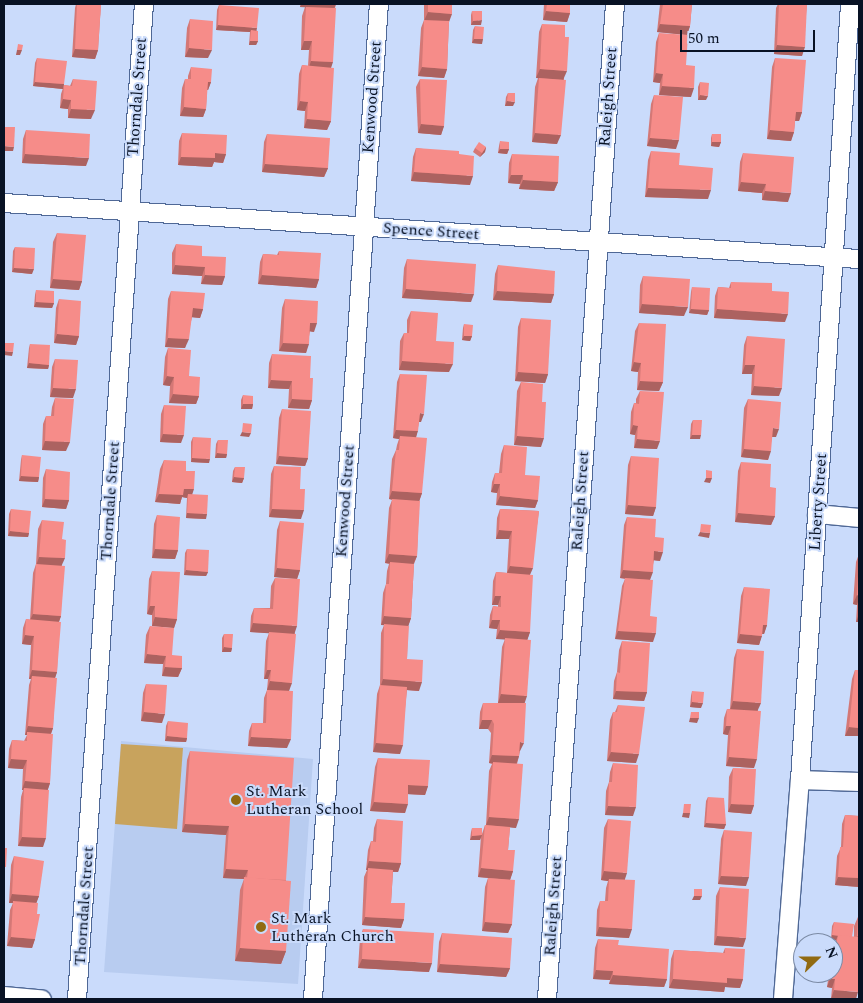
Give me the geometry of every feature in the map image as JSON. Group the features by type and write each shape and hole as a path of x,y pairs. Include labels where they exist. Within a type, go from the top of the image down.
{"street":[{"name":"Thorndale Street","path":"77,999 144,4"},
{"name":"Kenwood Street","path":"313,999 379,4"},
{"name":"Raleigh Street","path":"547,999 615,4"},
{"name":"Liberty Street","path":"783,999 800,780 834,257 853,15"},
{"name":"Spence Street","path":"4,203 859,259"},
{"path":"817,514 859,518"},
{"path":"800,780 859,782"},
{"path":"4,996 42,999"}],"shaded area":[{"path":"121,741 313,759 298,984 104,972"},
{"path":"121,744 183,748 177,829 115,824"}],"building":[{"path":"77,4 101,4 98,50 75,49"},
{"path":"428,4 452,4 452,14 428,12"},
{"path":"547,4 570,4 570,13 546,11"},
{"path":"663,4 692,4 690,26 660,24"},
{"path":"779,4 807,4 805,47 777,45"},
{"path":"219,5 259,8 257,28 218,25"},
{"path":"306,7 336,8 333,62 311,61 312,41 304,41"},
{"path":"472,11 482,11 482,20 473,21"},
{"path":"190,19 213,21 212,50 189,48"},
{"path":"424,20 449,21 447,69 422,67"},
{"path":"542,24 565,25 565,37 569,37 567,71 540,69"},
{"path":"475,26 484,27 483,39 474,39"},
{"path":"251,30 258,31 258,41 250,41"},
{"path":"659,33 688,35 686,65 695,66 694,88 662,86 663,74 656,73"},
{"path":"18,44 23,45 22,50 17,50"},
{"path":"37,58 67,61 64,84 35,82"},
{"path":"775,58 806,60 802,112 796,112 794,132 770,130"},
{"path":"302,65 334,68 331,121 307,119 308,102 300,101"},
{"path":"191,67 212,69 211,82 208,82 206,109 184,107 185,79 191,79"},
{"path":"539,78 566,80 561,135 535,133"},
{"path":"73,79 97,81 95,110 71,109 71,100 63,99 64,85 72,86"},
{"path":"420,79 447,80 444,126 421,124"},
{"path":"700,82 709,83 708,96 700,95"},
{"path":"508,93 515,93 515,102 507,101"},
{"path":"654,95 683,97 679,140 650,138"},
{"path":"4,127 15,127 14,147 4,146"},
{"path":"26,130 90,134 89,158 25,154"},
{"path":"182,133 227,135 226,154 215,153 215,158 181,157"},
{"path":"267,134 330,138 328,168 265,164"},
{"path":"712,134 721,134 721,142 712,142"},
{"path":"500,141 509,142 509,149 500,149"},
{"path":"479,142 486,147 482,153 475,148"},
{"path":"416,148 459,151 459,154 474,156 473,176 414,172"},
{"path":"651,151 680,153 679,165 713,168 711,190 648,188"},
{"path":"743,153 794,157 791,193 765,191 766,184 741,182"},
{"path":"512,154 559,156 558,182 523,180 523,175 511,175"},
{"path":"57,233 86,235 82,281 53,279"},
{"path":"176,244 202,246 202,256 226,257 225,276 205,275 205,267 175,265"},
{"path":"15,247 35,248 34,269 14,268"},
{"path":"279,251 321,253 319,279 262,275 263,254 279,255"},
{"path":"407,259 476,264 474,294 406,289"},
{"path":"498,265 555,271 554,294 497,291"},
{"path":"643,276 690,279 688,307 642,304"},
{"path":"731,282 772,283 772,291 789,292 788,314 717,309 718,287 731,288"},
{"path":"692,287 710,288 709,310 691,309"},
{"path":"36,290 54,291 54,303 36,302"},
{"path":"171,291 205,293 203,309 193,308 189,339 168,338"},
{"path":"59,299 81,301 79,336 57,334"},
{"path":"285,299 318,301 317,323 310,323 309,344 283,343"},
{"path":"411,311 438,313 436,341 454,342 453,364 402,361 404,333 409,333"},
{"path":"521,318 551,320 548,374 518,372"},
{"path":"639,323 666,324 663,382 640,381 641,363 634,362"},
{"path":"464,324 473,325 472,336 464,336"},
{"path":"747,336 785,339 782,388 754,386 755,365 745,365"},
{"path":"5,343 14,343 13,352 4,351"},
{"path":"30,344 50,345 49,365 29,363"},
{"path":"168,348 191,350 189,376 200,377 199,396 173,394 174,377 167,376"},
{"path":"272,354 311,356 312,400 292,399 292,381 271,380"},
{"path":"55,359 78,360 76,389 53,388"},
{"path":"400,374 427,375 424,414 420,413 418,431 396,430"},
{"path":"521,382 543,384 542,402 546,402 544,438 517,436"},
{"path":"640,391 664,392 660,441 637,439 638,426 633,425 634,403 639,404"},
{"path":"243,395 253,396 253,404 243,404"},
{"path":"55,398 74,399 70,442 45,441 46,416 54,416"},
{"path":"748,399 781,402 779,429 773,428 771,451 744,449"},
{"path":"164,405 186,406 184,435 163,434"},
{"path":"282,409 311,411 308,458 279,456"},
{"path":"693,420 702,420 701,435 692,435"},
{"path":"243,423 252,424 251,433 242,432"},
{"path":"400,436 427,438 422,493 392,491 396,450 399,450"},
{"path":"193,437 211,438 210,459 192,458"},
{"path":"218,440 228,440 227,454 217,453"},
{"path":"504,445 527,447 525,475 540,476 538,500 500,496 500,484 494,484 495,473 502,473"},
{"path":"22,455 41,457 39,477 21,476"},
{"path":"631,456 659,458 656,507 628,505"},
{"path":"164,460 186,461 186,471 195,471 194,489 184,489 183,495 159,494"},
{"path":"741,462 771,464 770,487 776,488 775,516 738,513"},
{"path":"274,466 301,467 300,489 305,489 304,510 272,509"},
{"path":"235,467 245,467 244,478 234,477"},
{"path":"46,469 70,472 69,500 45,499"},
{"path":"706,470 712,471 712,478 706,478"},
{"path":"188,494 208,495 207,514 187,513"},
{"path":"392,499 420,501 417,556 389,554"},
{"path":"11,509 31,511 29,533 10,531"},
{"path":"500,509 539,511 533,568 510,566 512,531 499,530"},
{"path":"157,515 180,517 178,550 155,549"},
{"path":"627,517 656,519 655,537 664,538 663,552 654,551 653,572 623,570"},
{"path":"42,520 64,522 62,539 66,540 65,558 39,557"},
{"path":"280,521 304,523 300,570 277,568"},
{"path":"701,524 711,525 710,533 700,532"},
{"path":"187,549 209,550 208,572 186,570"},
{"path":"859,554 859,596 857,595"},
{"path":"390,562 414,564 411,618 384,616 386,584 389,584"},
{"path":"36,564 65,566 61,616 33,614"},
{"path":"152,571 180,572 177,619 155,617 155,606 150,606"},
{"path":"496,572 533,575 530,632 500,630 500,620 492,620 493,606 501,607 501,596 495,596"},
{"path":"275,578 300,579 297,626 253,623 254,608 273,609"},
{"path":"625,578 653,580 650,616 657,617 656,633 618,631"},
{"path":"744,587 770,589 767,625 763,625 762,636 740,634"},
{"path":"26,619 61,622 57,672 32,670 34,636 25,635"},
{"path":"384,624 409,626 407,659 423,660 422,682 383,679"},
{"path":"150,626 174,628 172,655 182,656 182,668 165,667 166,656 147,654"},
{"path":"269,632 296,634 292,683 270,681 271,670 267,670"},
{"path":"224,634 233,634 232,648 224,647"},
{"path":"505,638 531,640 527,696 501,694"},
{"path":"622,641 650,643 647,692 616,691 617,672 620,673"},
{"path":"737,649 764,651 761,703 733,701"},
{"path":"855,670 859,670 859,728 849,727"},
{"path":"32,676 57,678 53,728 28,726"},
{"path":"146,684 167,685 165,714 144,712"},
{"path":"380,685 407,687 403,745 376,743"},
{"path":"267,690 293,691 291,739 251,737 252,723 266,723"},
{"path":"692,691 704,692 703,703 692,702"},
{"path":"483,703 526,703 524,743 520,742 519,756 492,755 494,724 492,720 482,720"},
{"path":"618,705 645,707 639,754 611,752 613,712 617,712"},
{"path":"727,709 761,711 757,759 729,757 731,726 726,726"},
{"path":"691,712 699,712 699,718 690,718"},
{"path":"168,721 188,723 187,738 167,736"},
{"path":"27,732 53,734 50,783 25,781 27,760 11,759 12,740 27,741"},
{"name":"St. Mark Lutheran School","path":"190,751 294,758 286,880 247,878 248,870 226,869 229,826 185,824"},
{"path":"378,758 430,760 428,786 408,785 408,804 374,802"},
{"path":"493,762 523,764 519,819 489,817"},
{"path":"613,763 638,765 636,807 608,806 609,782 612,782"},
{"path":"733,768 756,769 754,805 731,804"},
{"path":"24,788 49,790 46,838 22,837"},
{"path":"708,797 724,798 726,824 706,823"},
{"path":"684,804 691,804 690,813 683,813"},
{"path":"845,815 859,816 859,878 838,877 840,847 843,847"},
{"path":"377,819 403,821 401,863 369,861 371,841 376,842"},
{"path":"608,819 631,821 627,873 604,871"},
{"path":"485,825 510,827 508,850 515,850 513,871 481,868"},
{"path":"472,828 482,828 482,835 472,836"},
{"path":"724,830 752,832 749,877 721,876"},
{"path":"4,848 7,848 6,867 4,867"},
{"path":"14,856 44,861 39,896 12,894"},
{"path":"368,868 393,870 391,903 405,903 404,919 365,917"},
{"name":"St. Mark Lutheran Church","path":"244,877 291,881 286,951 240,948"},
{"path":"488,878 515,880 512,924 485,922"},
{"path":"609,879 635,880 632,929 599,927 600,901 608,901"},
{"path":"720,887 749,889 746,938 717,936"},
{"path":"694,889 702,889 702,896 694,896"},
{"path":"13,901 38,903 37,914 40,914 35,939 11,937"},
{"path":"858,917 859,936 857,936"},
{"path":"834,922 854,924 852,937 843,936 843,933 832,933"},
{"path":"363,929 434,933 432,963 362,959"},
{"path":"442,933 512,938 510,968 440,964"},
{"path":"843,935 859,937 858,992 834,990 835,983 843,983"},
{"path":"598,939 619,940 618,945 669,949 667,979 613,975 613,971 596,970"},
{"path":"725,948 745,949 743,979 727,978 727,983 673,979 674,950 725,953"}],"place":[{"name":"St. Mark Lutheran School","path":"236,800"},
{"name":"St. Mark Lutheran Church","path":"261,927"}]}
